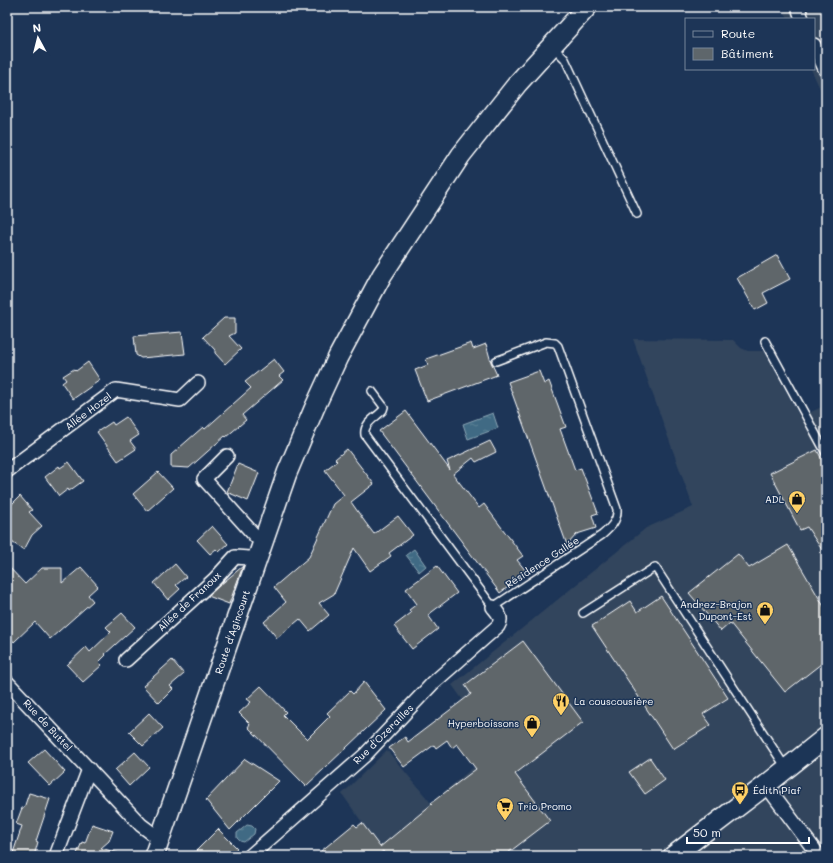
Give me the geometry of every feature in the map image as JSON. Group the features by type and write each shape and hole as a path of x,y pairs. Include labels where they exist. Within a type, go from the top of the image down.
{"street":[{"name":"Route d'Agincourt","path":"154,856 287,473 338,357 382,275 461,155 497,108 587,7"},
{"path":"798,7 802,18"},
{"path":"815,47 826,71"},
{"name":"Allée Hozel","path":"7,471 116,390 180,400 198,383"},
{"path":"227,456 204,479 256,537 263,541"},
{"name":"Allée de Franoux","path":"126,660 214,579 235,557 249,558 256,561"},
{"name":"Rue d'Ozerailles","path":"250,856 364,754 433,683 498,626 500,616 493,607"},
{"name":"Rue de Buttel","path":"7,682 141,825 153,834 160,837"},
{"path":"673,856 826,737"},
{"path":"56,856 89,769"},
{"path":"766,785 819,856"}],"lane":[{"path":"552,46 565,59 637,214"},
{"path":"765,341 826,453"},
{"name":"Résidence Gallée","path":"493,607 602,535 614,523 617,515 614,502 558,346 555,343 546,342 496,361"},
{"path":"372,391 384,407 383,410 369,422 364,431 365,435 493,607"},
{"path":"583,613 655,567 786,768"}],"shaded area":[{"path":"782,7 826,7 826,102 811,70 815,70 815,18 788,18"},
{"path":"633,339 733,340 741,348 748,351 764,351 800,417 826,405 826,856 376,856 381,849 342,794 387,750 431,803 497,747 452,685 646,528 693,507"}],"water":[{"path":"493,413 498,428 468,439 463,424"},
{"path":"414,549 426,566 419,572 406,555"},
{"path":"247,825 252,826 255,829 254,834 244,842 240,841 237,838 237,833"}],"building":[{"path":"777,255 790,279 763,293 768,303 755,310 737,278"},
{"path":"224,318 235,318 235,333 229,336 241,349 225,364 203,337"},
{"path":"182,332 185,354 141,358 136,355 134,336"},
{"path":"471,343 473,349 486,344 491,362 497,375 427,401 415,370 428,365 426,359"},
{"path":"274,359 284,372 279,376 283,380 242,415 246,420 226,437 225,436 189,468 171,467 171,455 203,427 205,429 251,388 245,382"},
{"path":"88,362 100,380 73,399 62,383 66,380 63,376 74,369 76,371"},
{"path":"539,371 544,384 549,381 566,427 560,429 575,470 581,468 598,513 592,515 596,528 577,534 567,545 508,382"},
{"path":"406,411 450,470 447,461 490,441 496,452 476,462 473,458 453,474 479,508 484,504 523,556 517,560 526,571 517,577 519,579 500,593 379,431"},
{"path":"126,417 139,435 130,441 136,449 118,461 97,432 112,422 114,425"},
{"path":"347,449 374,484 351,502 374,534 398,516 413,535 389,553 391,556 370,571 354,548 334,594 319,603 329,615 310,631 300,619 277,638 264,622 286,602 274,587 309,557 333,504 344,495 325,470 337,461 335,459"},
{"path":"817,450 826,467 826,556 807,527 800,530 770,473"},
{"path":"69,462 83,481 59,496 45,477 59,466 60,468"},
{"path":"238,464 259,473 248,501 227,492"},
{"path":"158,472 173,488 147,511 133,494"},
{"path":"20,496 32,510 29,512 42,526 32,535 24,550 7,539 7,518 12,512 8,508"},
{"path":"212,526 228,544 219,552 216,549 210,554 197,540"},
{"name":"Andrez-Brajon Dupont-Est","path":"788,545 826,610 826,660 785,692 730,623 721,631 689,593 738,554 749,568"},
{"path":"175,564 186,577 176,585 180,589 168,600 154,583"},
{"path":"7,565 25,584 42,568 62,568 62,583 81,567 98,586 88,595 93,601 50,639 35,622 14,642 7,634"},
{"path":"243,566 229,604 208,596 219,586"},
{"path":"437,566 457,593 428,615 438,629 412,649 394,626 411,613 409,610 417,604 406,589"},
{"path":"661,596 728,698 703,714 711,725 673,749 592,626 630,601 637,612"},
{"path":"122,613 135,627 105,654 106,655 99,662 102,665 83,682 67,665 86,647 90,652 111,632 106,627"},
{"path":"523,641 583,722 515,774 550,821 504,856 470,856 466,850 457,856 387,856 383,851 376,856 315,856 354,824 357,827 362,823 380,847 432,804 431,803 476,769 457,744 452,748 447,740 436,748 434,745 404,767 389,748 405,737 408,742 471,694 465,685"},
{"path":"172,660 184,674 170,686 173,689 159,703 143,686"},
{"path":"364,682 386,710 306,786 248,727 250,724 239,713 251,702 247,699 261,686 286,712 283,715 307,739 330,716 327,713 350,691 353,694"},
{"path":"149,713 163,728 143,746 129,732"},
{"path":"44,749 65,772 50,786 28,763"},
{"path":"135,752 149,767 129,786 115,770"},
{"path":"650,758 665,780 645,794 629,772"},
{"path":"245,759 279,781 230,830 206,800"},
{"path":"29,793 50,799 36,841 38,842 34,856 12,856 22,826 16,824"},
{"path":"92,824 113,831 109,841 101,848 118,853 118,856 76,856 82,842 85,843"},
{"path":"218,829 237,848 229,856 191,856"}],"place":[{"name":"ADL","path":"797,514"},
{"name":"Andrez-Brajon Dupont-Est","path":"765,625"},
{"name":"La couscousière","path":"561,716"},
{"name":"Hyperboissons","path":"532,738"},
{"name":"Édith Piaf","path":"740,805"},
{"name":"Trio Promo","path":"505,821"}]}
